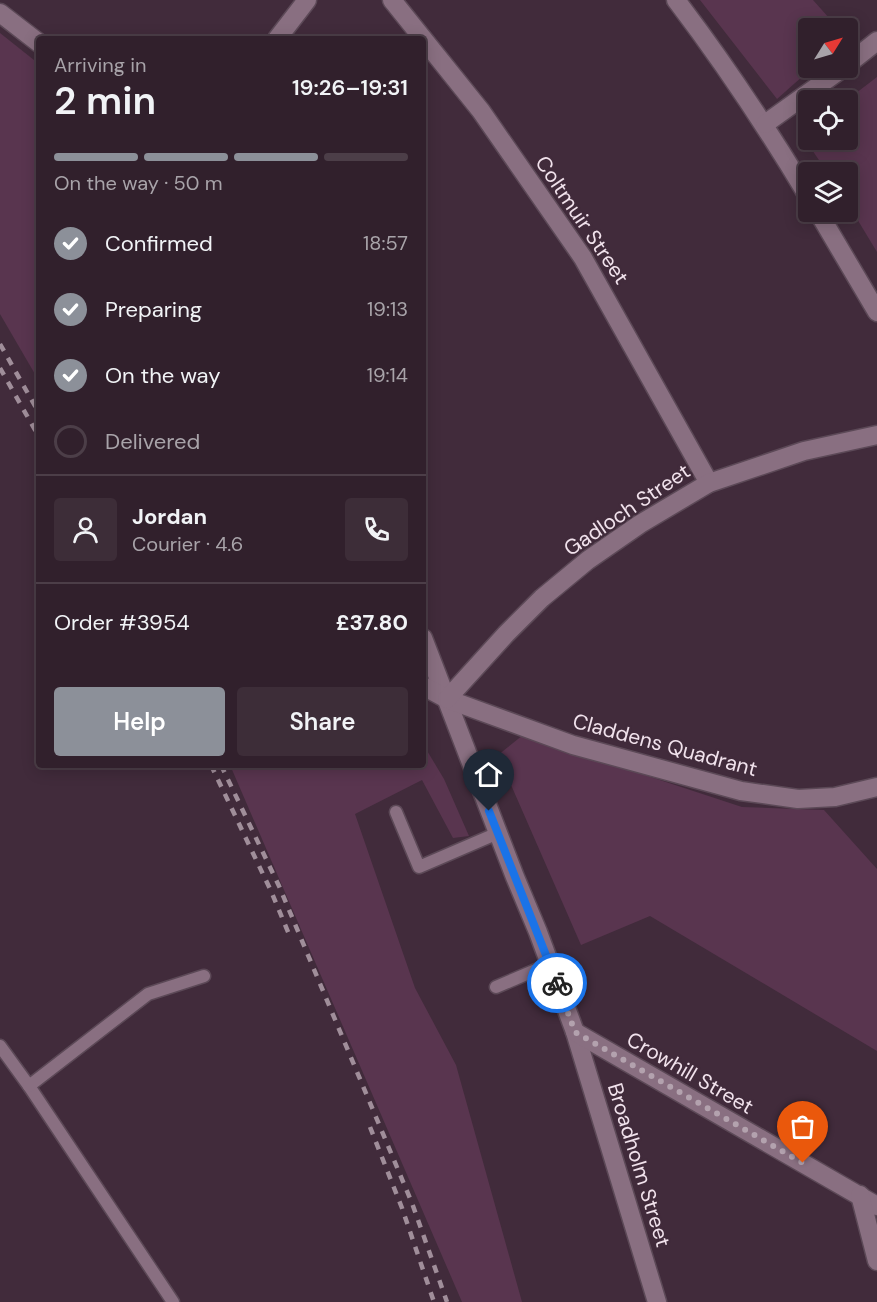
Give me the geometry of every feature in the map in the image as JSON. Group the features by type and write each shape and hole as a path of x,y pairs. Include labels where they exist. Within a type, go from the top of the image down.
{"street":[{"path":"279,36 307,0"},
{"name":"Coltmuir Street","path":"392,0 421,36"},
{"path":"676,0 765,124 798,179"},
{"path":"0,13 36,41"},
{"path":"858,57 877,41"},
{"name":"Coltmuir Street","path":"426,42 481,111 583,258 709,483"},
{"path":"765,124 830,78"},
{"path":"824,222 877,312"},
{"name":"Gadloch Street","path":"447,699 542,598 588,561 640,524 709,483 804,451 877,435"},
{"name":"Broadholm Street","path":"426,646 575,1032 657,1302"},
{"name":"Claddens Quadrant","path":"426,688 447,699 573,745 741,791 798,799 835,797 877,787"},
{"name":"Crowhill Street","path":"575,1032 877,1206"},
{"path":"860,1195 877,1261"}],"lane":[{"path":"396,812 419,867 498,833"},
{"path":"496,987 550,964"},
{"path":"29,1086 148,994 204,976"},
{"path":"0,1046 173,1302"}],"shaded area":[{"path":"700,0 813,0 829,18 798,18 798,78 801,78 777,99"},
{"path":"0,33 36,62 36,376 0,314"},
{"path":"877,77 877,252 858,221 858,162 820,162 812,150 858,150 858,92"},
{"path":"523,735 742,807 824,810 877,869 877,1051 650,916 581,945 498,755"},
{"path":"426,749 444,779 469,836 453,838 422,780 355,814 415,988 456,1065 522,1302 462,1302 231,768 426,768"}],"railway":[{"path":"0,344 36,408"},
{"path":"0,368 36,432"},
{"path":"212,768 271,891 291,939"},
{"path":"222,768 279,886 412,1203 447,1302"},
{"path":"370,1127 402,1208 434,1302"}],"way so far":[{"path":"557,983 575,1032 803,1163"}],"route":[{"path":"489,811 557,983"}]}
